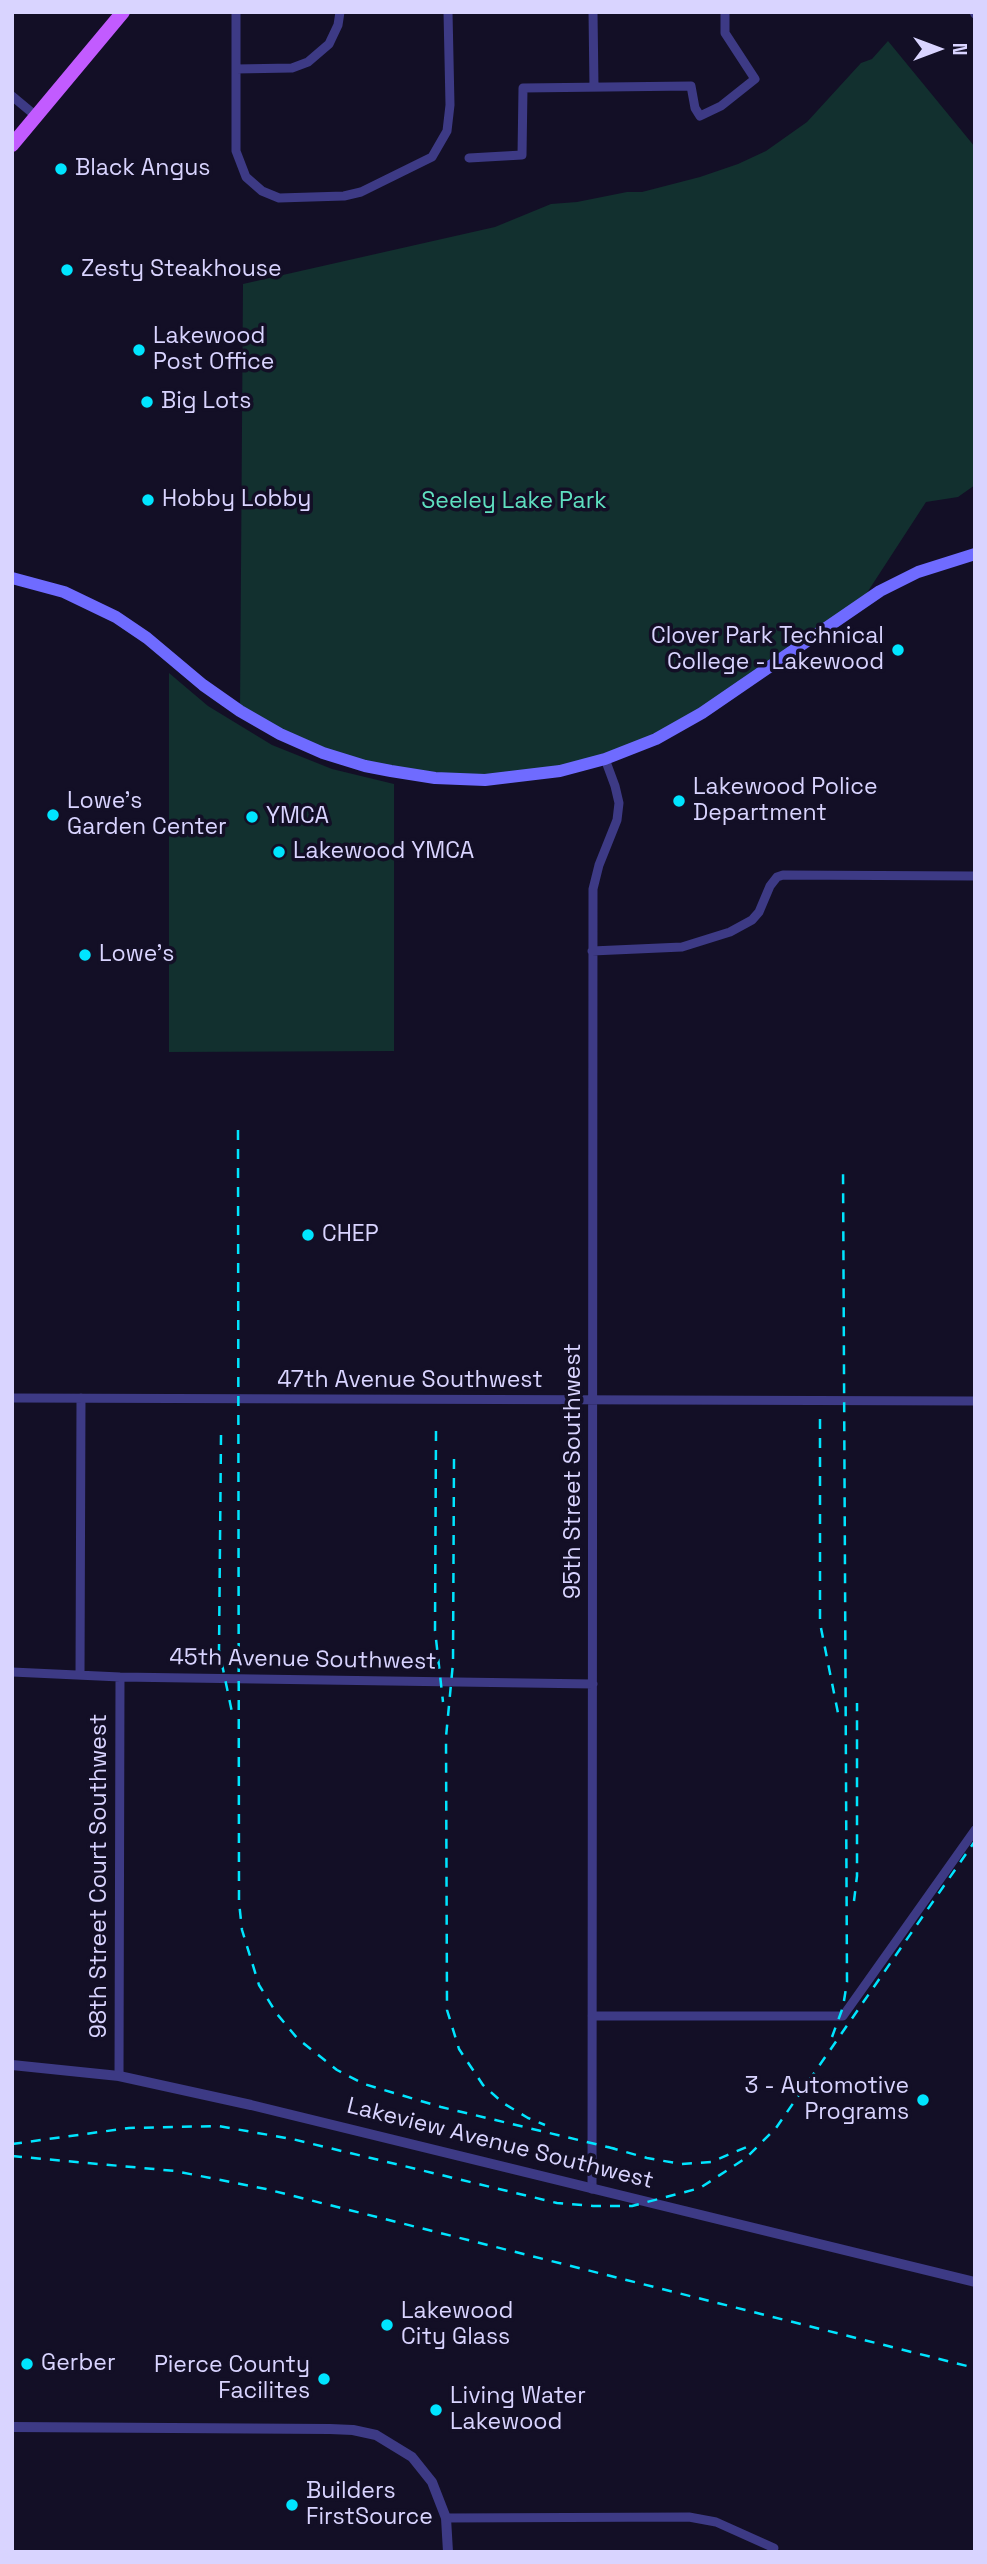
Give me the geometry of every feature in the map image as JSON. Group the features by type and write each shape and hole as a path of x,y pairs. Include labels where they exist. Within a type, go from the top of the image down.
{"main road":[{"path":"12,145 123,12"},
{"path":"12,578 64,592 99,607 147,638 203,685 240,711 280,734 354,763 435,778 485,780 539,775 605,759 656,739 702,713 880,591 918,572 975,554"}],"street":[{"path":"236,12 236,151 246,177 270,195 279,198 344,196 361,192 432,157 447,131 450,105 447,12"},
{"path":"236,69 292,68 308,62 328,44 338,25 340,12"},
{"path":"593,12 594,87"},
{"path":"469,158 522,155 523,88 691,86 695,108 700,116 721,106 755,79 725,33 725,12"},
{"path":"12,96 36,116"},
{"name":"95th Street Southwest","path":"593,2189 593,889 619,811 615,786 605,759"},
{"path":"592,951 682,947 730,932 752,920 759,912 770,886 783,875 975,876"},
{"name":"47th Avenue Southwest","path":"12,1398 975,1401"},
{"path":"80,1675 81,1398"},
{"name":"45th Avenue Southwest","path":"12,1672 120,1677 593,1684"},
{"name":"98th Street Court Southwest","path":"119,2076 120,1677"},
{"path":"593,2016 843,2016 975,1830"},
{"name":"Lakeview Avenue Southwest","path":"12,2065 119,2076 354,2129 975,2282"},
{"path":"12,2427 353,2430 376,2435 412,2457 432,2482 446,2518 448,2552"},
{"path":"446,2518 689,2517 716,2522 774,2548"}],"green space":[{"name":"Seeley Lake Park","path":"888,41 975,147 975,485 958,497 926,502 861,602 702,713 605,759 485,780 365,766 240,711 243,284 495,227 551,204 642,192 738,164 766,151 807,122 861,63 872,59"},
{"path":"169,673 208,706 272,745 332,769 394,784 394,1051 169,1052"}],"railway":[{"path":"238,1130 239,1902 242,1930 259,1985 277,2014 297,2038 337,2070 364,2084 441,2107 616,2149"},
{"path":"832,2037 843,2007 847,1982 843,1166"},
{"path":"820,1419 820,1623 839,1718"},
{"path":"436,1431 435,1630 443,1702"},
{"path":"221,1435 219,1650 233,1717"},
{"path":"454,1459 453,1663 446,1737 447,2010 459,2049 483,2085 503,2103 545,2125"},
{"path":"854,1901 857,1876 857,1703"},
{"path":"12,2144 129,2128 218,2126 292,2139 557,2203 632,2206 700,2188 746,2158 776,2128 975,1841"},
{"path":"608,2147 681,2164 711,2162 749,2146"},
{"path":"12,2156 175,2171 266,2189 975,2368"}],"place":[{"name":"Black Angus","path":"61,169"},
{"name":"Zesty Steakhouse","path":"67,270"},
{"name":"Lakewood Post Office","path":"139,350"},
{"name":"Big Lots","path":"147,402"},
{"name":"Hobby Lobby","path":"148,500"},
{"name":"Clover Park Technical College - Lakewood","path":"898,650"},
{"name":"Lakewood Police Department","path":"679,801"},
{"name":"Lowe's Garden Center","path":"53,815"},
{"name":"YMCA","path":"252,817"},
{"name":"Lakewood YMCA","path":"279,852"},
{"name":"Lowe's","path":"85,955"},
{"name":"CHEP","path":"308,1235"},
{"name":"3 - Automotive Programs","path":"923,2100"},
{"name":"Lakewood City Glass","path":"387,2325"},
{"name":"Gerber","path":"27,2364"},
{"name":"Pierce County Facilites","path":"324,2379"},
{"name":"Living Water Lakewood","path":"436,2410"},
{"name":"Builders FirstSource","path":"292,2505"}]}
